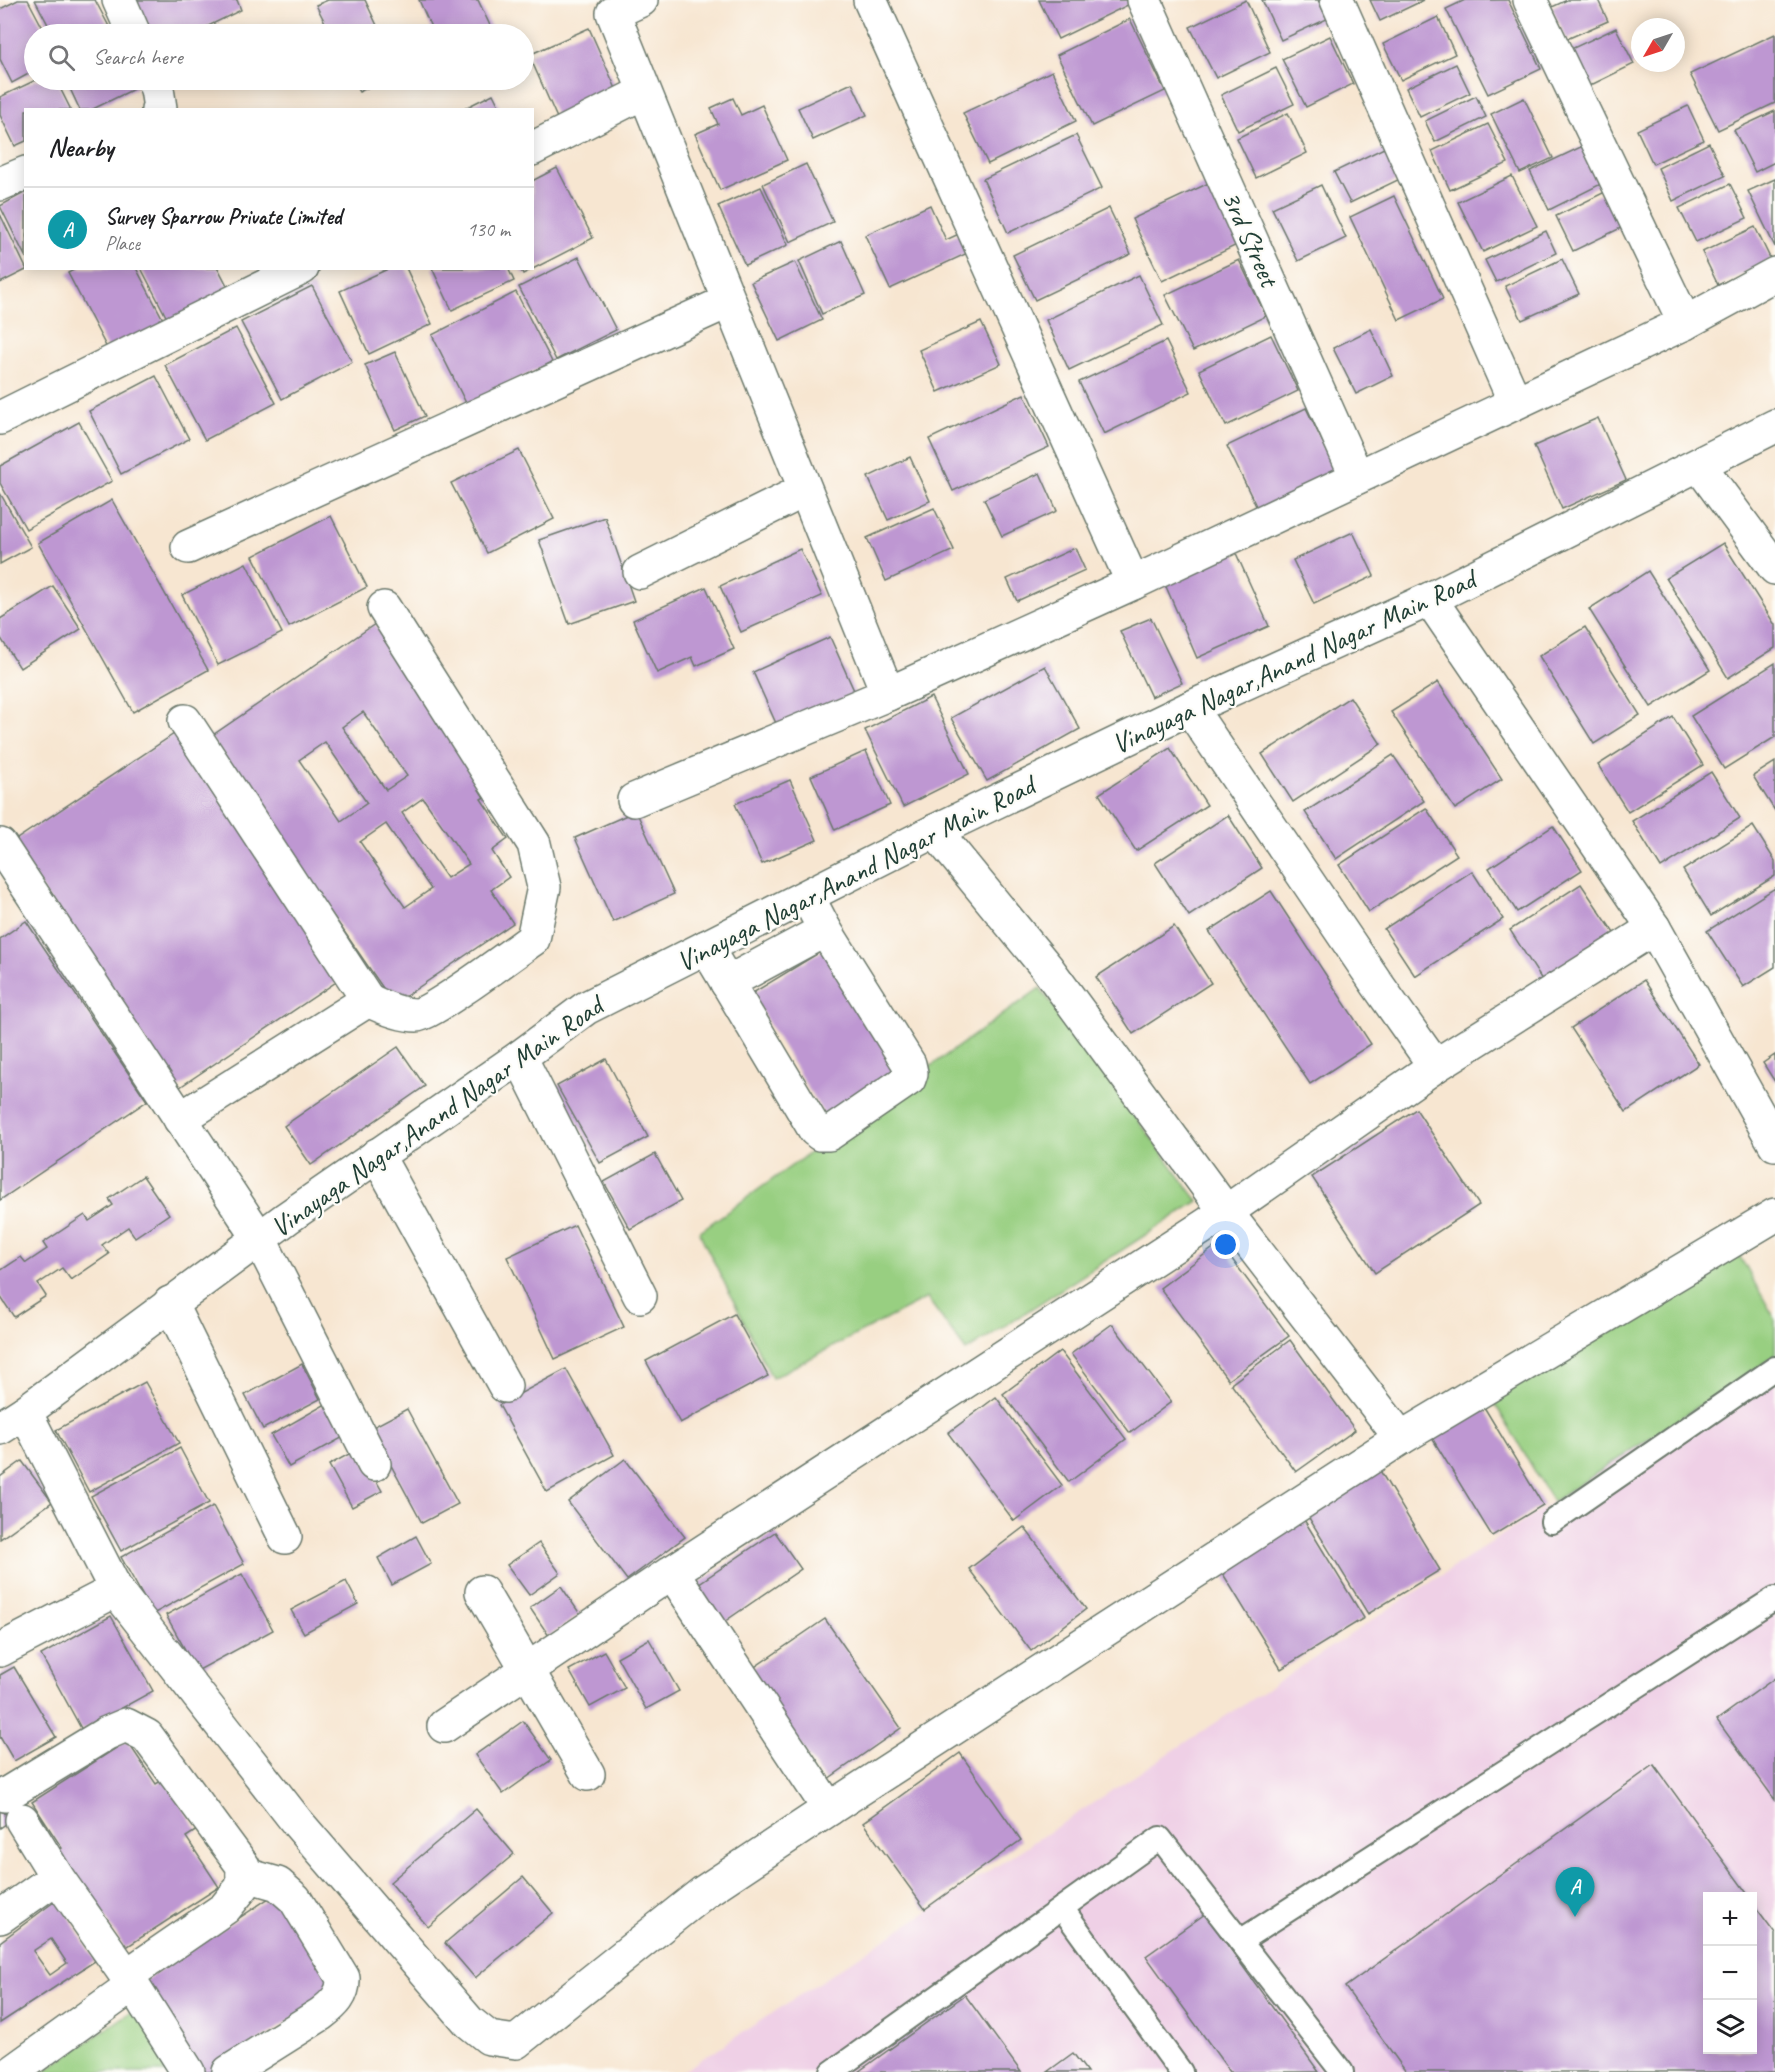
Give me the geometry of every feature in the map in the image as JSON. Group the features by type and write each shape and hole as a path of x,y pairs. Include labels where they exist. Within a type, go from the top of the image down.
{"street":[{"path":"119,0 130,24"},
{"path":"870,0 1133,583"},
{"path":"1337,0 1515,402"},
{"path":"1530,0 1684,323"},
{"name":"3rd Street","path":"1147,1 1358,477"},
{"path":"620,4 644,92 888,694"},
{"path":"158,90 160,108"},
{"path":"534,148 644,92"},
{"path":"0,184 24,174"},
{"path":"0,418 298,270"},
{"path":"634,801 888,694 1133,583 1684,323 1775,274"},
{"path":"188,547 729,301"},
{"name":"Vinayaga Nagar,Anand Nagar Main Road","path":"12,1420 259,1238 519,1057 585,1008 935,831 1190,708 1430,599 1775,426"},
{"path":"1699,465 1775,568"},
{"path":"640,572 806,489"},
{"path":"1430,599 1654,928 1775,1144"},
{"path":"185,721 368,1000 401,1012 418,1015 437,1005 533,939 544,887 534,844 384,608"},
{"path":"1190,708 1435,1066"},
{"path":"935,831 1047,968 1226,1212 1401,1438"},
{"path":"0,844 11,887 180,1119 259,1238 374,1464"},
{"path":"706,947 814,1130 820,1134 829,1134 909,1079 911,1073 909,1064 825,930 807,897"},
{"path":"444,1726 672,1572 1226,1212 1435,1066 1654,928"},
{"path":"728,983 825,930"},
{"path":"180,1119 368,1000"},
{"path":"519,1057 640,1296"},
{"path":"376,1155 505,1386"},
{"path":"12,1420 116,1590 297,1822 470,2022 489,2038 516,2042 704,1892 829,1809 1401,1438 1775,1215"},
{"path":"170,1303 285,1537"},
{"path":"672,1572 829,1809"},
{"path":"0,1650 116,1590"},
{"path":"482,1592 588,1774"},
{"path":"12,2072 129,1981 225,1908 243,1886 243,1866 147,1736 126,1725 107,1733 7,1809 129,1981 188,2072"},
{"path":"229,2072 321,2014 334,2004 344,1988 343,1978 295,1899 278,1884 243,1874"},
{"path":"0,1917 57,1877"}],"lane":[{"path":"1552,1522 1775,1368"},
{"path":"1240,1941 1775,1598"},
{"path":"832,2072 1160,1838 1342,2072"},
{"path":"1062,1908 1181,2072"}],"shaded area":[{"path":"1775,1356 1775,2072 682,2072 1553,1502"}],"green space":[{"path":"1040,988 1198,1201 966,1351 927,1298 772,1378 699,1232"},
{"path":"1739,1255 1775,1319 1775,1356 1553,1502 1492,1399"},
{"path":"134,2010 176,2072 43,2072"}],"building":[{"path":"18,0 28,0 41,24 24,24 24,76 12,83 0,59 0,9"},
{"path":"35,0 95,0 108,24 48,24"},
{"path":"135,0 237,0 241,10 212,24 147,24"},
{"path":"328,0 365,0 376,24 326,24 316,5"},
{"path":"419,0 478,0 489,24 430,24"},
{"path":"1039,0 1128,0 1130,4 1058,39"},
{"path":"1246,0 1270,52 1216,78 1190,27"},
{"path":"1262,0 1318,0 1327,19 1281,40"},
{"path":"1370,0 1424,0 1380,21"},
{"path":"1465,0 1508,0 1541,69 1488,94 1446,9"},
{"path":"1567,0 1598,0 1608,21 1567,39 1552,7"},
{"path":"1438,17 1455,54 1401,80 1383,44"},
{"path":"1130,19 1165,91 1092,126 1057,55"},
{"path":"589,28 617,91 557,118 534,66 534,53"},
{"path":"1616,28 1631,58 1631,65 1589,86 1571,49"},
{"path":"1775,34 1775,103 1718,130 1690,74"},
{"path":"1330,36 1353,84 1306,107 1282,59"},
{"path":"1456,64 1470,93 1420,117 1406,88"},
{"path":"1276,68 1294,104 1238,131 1221,95"},
{"path":"1052,71 1076,121 988,164 963,113"},
{"path":"852,83 867,115 813,140 798,108"},
{"path":"24,86 24,90 61,90 70,108 24,108 24,142 15,146 0,115 0,97"},
{"path":"71,90 132,90 95,108 79,108"},
{"path":"493,94 500,108 465,108"},
{"path":"1476,96 1486,117 1435,142 1425,121"},
{"path":"733,98 741,115 762,105 787,160 720,190 695,134 718,124 711,108"},
{"path":"1524,98 1553,158 1520,173 1491,114"},
{"path":"1688,106 1704,140 1653,164 1637,130"},
{"path":"1775,111 1775,162 1755,172 1734,130"},
{"path":"1288,113 1307,153 1256,178 1237,138"},
{"path":"1488,124 1508,163 1450,190 1432,151"},
{"path":"1076,135 1102,188 1008,233 983,179"},
{"path":"1709,143 1725,176 1673,201 1658,168"},
{"path":"1585,145 1603,183 1549,210 1530,171"},
{"path":"1384,148 1400,179 1350,203 1334,172"},
{"path":"806,164 833,222 790,242 763,184"},
{"path":"557,168 593,238 534,268 534,180"},
{"path":"1512,176 1537,226 1483,252 1458,202"},
{"path":"1775,179 1775,247 1748,191"},
{"path":"1211,182 1241,243 1162,281 1132,219"},
{"path":"1730,184 1747,218 1696,242 1679,208"},
{"path":"1321,185 1346,238 1298,261 1272,208"},
{"path":"761,187 788,245 745,265 718,206"},
{"path":"1607,191 1625,226 1573,251 1556,216"},
{"path":"24,193 24,254 0,206"},
{"path":"1394,196 1443,299 1399,320 1350,217"},
{"path":"930,205 946,240 963,232 972,251 890,289 865,235"},
{"path":"1109,208 1131,254 1035,300 1013,255"},
{"path":"0,214 24,264 24,270 26,270 0,283"},
{"path":"1755,227 1771,260 1718,285 1702,252"},
{"path":"1546,231 1556,253 1496,282 1485,260"},
{"path":"841,241 865,295 822,314 799,261"},
{"path":"579,257 616,330 556,360 519,287"},
{"path":"1562,259 1579,294 1522,320 1505,286"},
{"path":"1239,260 1266,316 1193,351 1165,295"},
{"path":"795,262 822,320 779,341 751,282"},
{"path":"73,270 137,270 166,325 110,354 68,273"},
{"path":"142,270 219,270 231,293 170,324"},
{"path":"386,270 407,270 432,324 369,354 340,291"},
{"path":"433,270 509,270 514,281 452,310"},
{"path":"1139,275 1163,325 1069,370 1046,320"},
{"path":"312,286 352,362 282,399 241,322"},
{"path":"516,292 552,362 467,405 432,335"},
{"path":"981,322 1001,364 938,392 919,350"},
{"path":"236,328 276,403 205,440 165,365"},
{"path":"1371,329 1393,376 1356,394 1333,348"},
{"path":"1271,335 1298,391 1226,426 1199,370"},
{"path":"1166,341 1191,392 1104,434 1079,382"},
{"path":"395,352 425,416 395,430 365,365"},
{"path":"156,376 189,439 121,474 89,411"},
{"path":"1024,394 1049,447 953,491 929,439"},
{"path":"1306,408 1339,476 1260,514 1227,446"},
{"path":"1598,418 1626,480 1562,509 1534,446"},
{"path":"79,422 112,481 26,529 0,483 0,466"},
{"path":"519,450 554,519 487,553 451,483"},
{"path":"910,457 930,501 888,520 868,477"},
{"path":"1040,473 1057,511 1002,536 984,499"},
{"path":"0,493 31,547 0,564"},
{"path":"112,500 208,670 133,712 38,543"},
{"path":"934,508 954,550 886,581 867,538"},
{"path":"331,516 367,587 289,627 253,556"},
{"path":"605,517 634,601 569,624 539,540"},
{"path":"1353,532 1374,576 1314,604 1293,560"},
{"path":"1723,543 1775,625 1775,648 1728,678 1666,578"},
{"path":"1075,548 1085,570 1017,601 1007,579"},
{"path":"800,549 822,596 741,632 720,586"},
{"path":"1235,551 1269,626 1197,658 1164,582"},
{"path":"246,563 282,633 218,665 182,595"},
{"path":"1648,571 1710,670 1651,707 1589,609"},
{"path":"53,586 81,629 20,668 0,637 0,619"},
{"path":"706,587 734,649 696,666 692,657 657,673 633,620"},
{"path":"1151,618 1182,683 1151,697 1120,631"},
{"path":"375,624 491,793 481,799 508,839 492,851 509,877 491,890 513,923 394,1004 210,737","holes":["363,712 407,776 386,790 342,727","325,742 367,803 341,821 299,760","423,798 469,864 447,878 402,813","386,824 431,889 405,907 360,842"]},
{"path":"1585,627 1640,715 1594,744 1539,656"},
{"path":"830,637 856,695 779,730 753,672"},
{"path":"1775,663 1775,737 1724,769 1691,716"},
{"path":"1045,666 1080,729 987,781 951,718"},
{"path":"1438,682 1502,779 1455,809 1391,712"},
{"path":"931,697 969,774 903,807 865,730"},
{"path":"1350,697 1381,744 1293,802 1262,754"},
{"path":"1673,717 1703,765 1628,812 1598,765"},
{"path":"180,730 345,976 177,1089 11,843"},
{"path":"1170,748 1207,805 1136,851 1099,794"},
{"path":"866,751 890,805 835,830 811,776"},
{"path":"1393,755 1424,801 1336,859 1305,812"},
{"path":"1775,762 1775,811 1753,776"},
{"path":"1711,772 1740,818 1661,868 1632,821"},
{"path":"790,780 817,840 762,864 735,804"},
{"path":"1426,808 1457,855 1369,912 1339,865"},
{"path":"636,811 674,894 613,922 575,838"},
{"path":"1228,815 1262,868 1189,916 1155,863"},
{"path":"1553,826 1582,870 1517,912 1489,868"},
{"path":"1753,826 1775,861 1775,876 1711,916 1683,870"},
{"path":"1472,871 1503,919 1415,976 1384,929"},
{"path":"1581,884 1614,933 1542,980 1510,930"},
{"path":"1775,888 1775,967 1743,987 1707,931"},
{"path":"1271,891 1371,1044 1310,1084 1209,931"},
{"path":"26,921 147,1101 0,1200 0,939"},
{"path":"1174,926 1211,983 1133,1034 1096,977"},
{"path":"830,946 906,1070 826,1118 751,994"},
{"path":"1644,980 1699,1064 1626,1112 1571,1028"},
{"path":"398,1047 425,1086 311,1165 284,1126"},
{"path":"1775,1055 1775,1082 1763,1063"},
{"path":"606,1059 648,1137 600,1163 557,1086"},
{"path":"1416,1109 1479,1205 1375,1273 1312,1177"},
{"path":"655,1154 681,1201 630,1229 604,1182"},
{"path":"143,1176 169,1214 135,1237 128,1227 102,1245 109,1254 71,1280 62,1268 38,1284 46,1296 14,1317 0,1296 0,1271 21,1257 26,1263 47,1249 43,1243 85,1215 89,1221 113,1205 109,1199"},
{"path":"575,1225 624,1327 555,1359 507,1257"},
{"path":"1220,1243 1289,1336 1228,1380 1160,1288"},
{"path":"734,1314 768,1376 680,1423 646,1361"},
{"path":"1112,1324 1171,1402 1130,1433 1071,1354"},
{"path":"1290,1340 1355,1430 1296,1472 1231,1384"},
{"path":"1060,1351 1126,1439 1069,1482 1003,1394"},
{"path":"302,1364 320,1399 263,1429 245,1395"},
{"path":"566,1369 614,1455 547,1492 499,1405"},
{"path":"145,1382 179,1443 89,1492 56,1430"},
{"path":"996,1397 1062,1485 1014,1521 948,1433"},
{"path":"331,1401 349,1434 289,1467 271,1435"},
{"path":"1484,1407 1543,1505 1492,1536 1432,1438"},
{"path":"407,1409 458,1504 422,1523 371,1428"},
{"path":"180,1448 209,1503 121,1551 91,1496"},
{"path":"358,1449 382,1491 352,1507 329,1465"},
{"path":"625,1459 685,1537 627,1580 568,1502"},
{"path":"22,1461 52,1502 0,1539 0,1477"},
{"path":"1379,1469 1440,1570 1368,1614 1306,1513"},
{"path":"213,1506 244,1564 153,1614 121,1557"},
{"path":"1303,1518 1364,1618 1281,1669 1220,1569"},
{"path":"1024,1527 1086,1609 1031,1651 969,1569"},
{"path":"775,1532 801,1569 718,1626 692,1588"},
{"path":"416,1536 431,1564 392,1585 378,1558"},
{"path":"539,1543 560,1573 529,1595 507,1565"},
{"path":"242,1574 273,1630 197,1671 166,1615"},
{"path":"346,1581 358,1604 304,1633 291,1610"},
{"path":"561,1586 580,1614 549,1636 530,1608"},
{"path":"111,1616 153,1691 82,1730 41,1655"},
{"path":"825,1619 901,1728 825,1781 749,1671"},
{"path":"649,1639 679,1691 646,1709 617,1657"},
{"path":"604,1651 625,1688 590,1707 569,1670"},
{"path":"14,1667 56,1737 14,1761 0,1737 0,1675"},
{"path":"1775,1678 1775,1800 1717,1720"},
{"path":"523,1721 551,1760 503,1794 475,1755"},
{"path":"127,1741 156,1784 164,1779 197,1830 186,1837 219,1887 125,1948 97,1904 89,1908 55,1854 62,1848 32,1802"},
{"path":"960,1753 1021,1840 925,1909 863,1823"},
{"path":"1654,1765 1746,1892 1703,1892 1703,2054 1757,2054 1757,1909 1775,1933 1775,2072 1406,2072 1345,1987"},
{"path":"0,1806 10,1821 0,1828"},
{"path":"476,1809 514,1854 428,1927 390,1882"},
{"path":"523,1877 553,1913 475,1978 445,1943"},
{"path":"278,1892 341,1986 212,2072 197,2072 139,1985"},
{"path":"58,1899 95,1961 0,2023 0,1942","holes":["51,1939 67,1963 50,1975 33,1951"]},
{"path":"1205,1914 1319,2072 1230,2072 1146,1956"},
{"path":"965,1995 1021,2072 858,2072"},
{"path":"1073,2053 1087,2072 1047,2072"}],"place":[{"name":"Survey Sparrow Private Limited","path":"1575,1917"}]}
